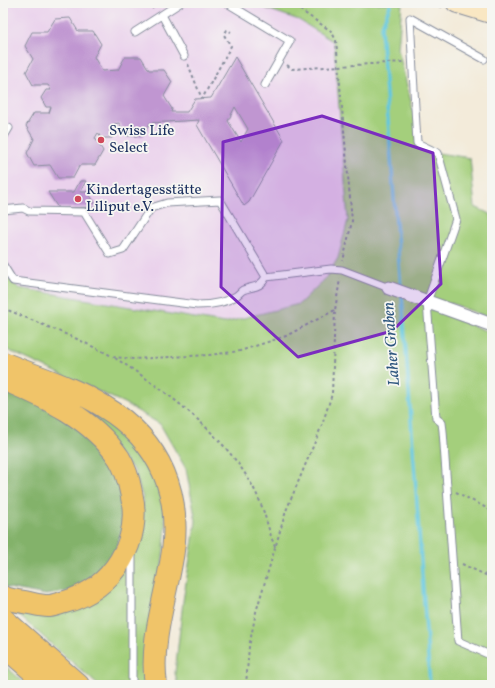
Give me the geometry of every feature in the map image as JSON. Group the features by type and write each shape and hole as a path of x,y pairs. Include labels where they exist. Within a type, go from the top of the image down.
{"highway":[{"path":"3,363 88,398 103,406 126,422 144,439 158,459 168,482 174,505 176,531 172,561 157,634 156,685"},
{"path":"3,379 60,406 80,418 101,436 120,459 134,502 134,523 130,543 119,566 101,584 80,598 48,606 3,597"},
{"path":"3,619 78,685"},
{"path":"3,645 49,685"}],"main road":[{"path":"456,3 492,14"}],"street":[{"path":"389,288 492,325"}],"lane":[{"path":"135,32 180,3"},
{"path":"227,3 290,41 265,85"},
{"path":"162,15 184,56"},
{"path":"484,59 410,18 417,143 438,154 456,219 427,302 436,418 442,423 448,488 458,641 492,656"},
{"path":"3,138 9,128"},
{"path":"3,210 23,208 29,212 84,212 110,254 123,250 151,208 167,203 220,200 266,277"},
{"path":"3,265 12,281 210,306 227,300 243,290 255,288 262,284 266,277"},
{"path":"266,277 326,269 389,288"},
{"path":"130,543 132,549 132,685"}],"path":[{"path":"246,685 248,646 256,612 275,547 286,511 322,425 332,394 335,310 352,221 336,40 331,31 290,3"},
{"path":"184,56 202,99 231,46 224,35 227,30 231,32"},
{"path":"279,60 292,69 392,63"},
{"path":"3,308 63,333 114,357 168,393 205,427 243,470 258,495 275,547"},
{"path":"114,357 133,359 170,358 240,351 286,336 335,310"},
{"path":"448,488 492,511"},
{"path":"452,560 492,578"}],"highlighted area":[{"path":"322,116 433,153 441,284 392,331 298,357 221,287 223,142"}],"shaded area":[{"path":"3,3 250,3 299,20 334,42 348,219 338,258 326,278 299,304 224,323 18,288 3,274"}],"green space":[{"path":"250,3 402,3 398,49 416,122 417,143 438,153 470,158 475,207 492,215 492,319 451,303 445,315 492,333 492,685 178,685 175,673 183,601 196,521 186,469 160,424 124,403 3,348 3,274 19,288 224,323 299,304 326,278 338,258 348,220 334,42 299,20"},
{"path":"3,385 83,428 125,484 122,530 116,550 106,564 85,584 65,592 46,595 3,587"},
{"path":"71,402 90,410 131,439 148,463 161,487 166,527 150,685 98,685 7,605 46,611 142,533 143,498 134,470"},
{"path":"3,664 27,685 3,685"}],"building":[{"path":"70,18 78,31 93,31 101,44 94,57 102,71 118,70 125,57 141,57 149,70 164,70 172,82 164,96 172,109 171,112 187,112 195,99 211,98 235,57 284,140 249,202 244,206 197,125 199,120 150,123 143,136 127,136 119,123 114,124 117,128 112,138 101,138 98,133 95,138 103,151 95,165 80,165 73,178 58,178 50,165 34,166 27,153 34,139 26,126 34,113 49,113 51,107 46,107 41,98 46,90 51,90 48,85 33,85 26,72 33,59 25,46 32,32 47,32 55,19","holes":["235,107 248,129 241,142 228,121"]},
{"path":"80,181 86,181 80,192 88,192 97,207 58,208 48,192 74,192"}],"waterway":[{"name":"Laher Graben","path":"391,3 381,28 401,289"},
{"name":"Laher Graben","path":"402,295 430,685"}],"place":[{"name":"Swiss Life Select","path":"101,140"},
{"name":"Kindertagesstätte Liliput e.V.","path":"78,199"}]}
